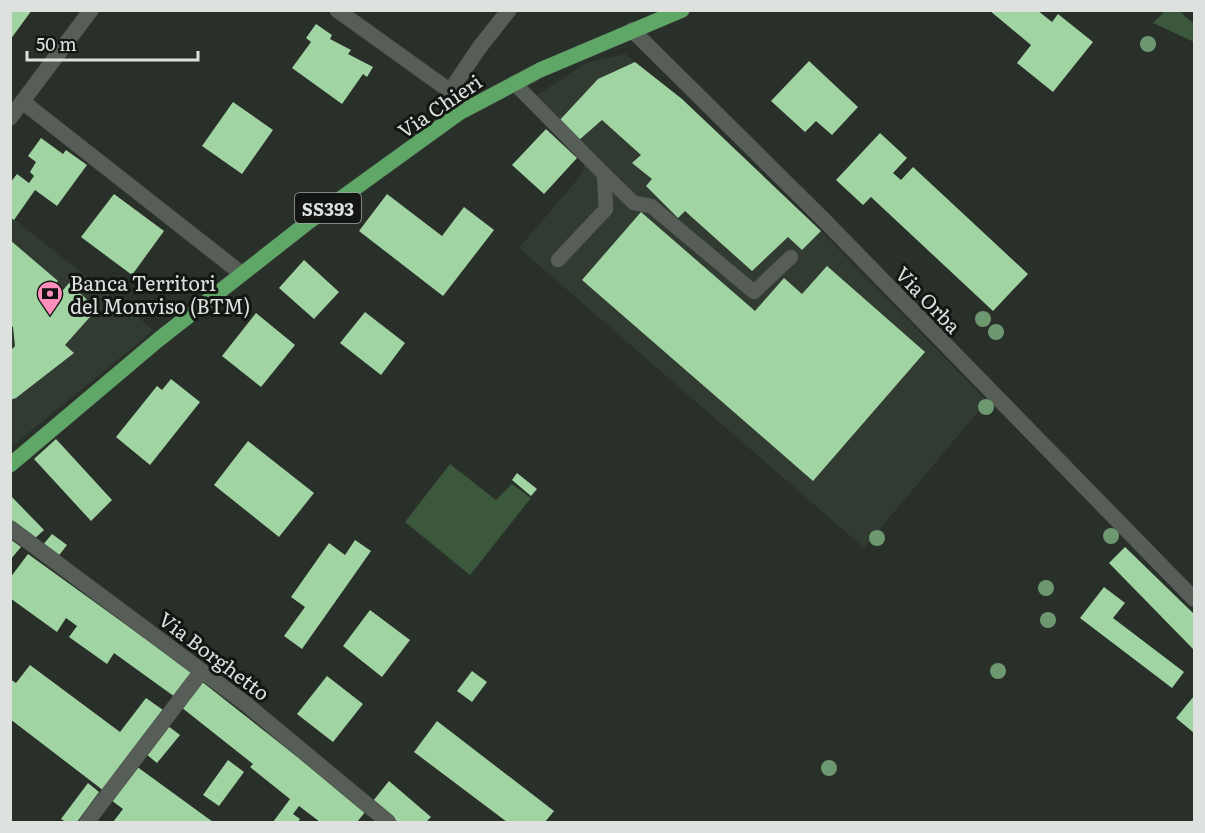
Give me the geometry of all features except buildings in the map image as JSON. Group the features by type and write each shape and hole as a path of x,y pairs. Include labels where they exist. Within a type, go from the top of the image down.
{"main road":[{"name":"Via Chieri","path":"10,465 158,340 242,274 459,113 514,83 682,10"}],"street":[{"path":"10,118 92,10"},
{"path":"337,10 450,90 459,113"},
{"path":"450,90 509,10"},
{"name":"Via Orba","path":"632,30 824,220 1194,599"},
{"path":"23,102 242,274"},
{"name":"Via Borghetto","path":"10,528 246,704 388,822"},
{"path":"87,822 201,672"}],"lane":[{"path":"514,83 634,203 651,206 754,292 791,256"},
{"path":"558,260 606,209 604,174"}],"shaded area":[{"path":"625,54 682,99 821,231 987,401 864,548 519,248 582,174 586,159 534,97 586,63"},
{"path":"11,217 154,330 11,447"}],"green space":[{"path":"1165,11 1179,11 1194,24 1194,42 1153,23"},
{"path":"450,464 496,500 512,484 531,498 470,575 405,522"}],"place":[{"name":"Banca Territori del Monviso (BTM)","path":"50,317"}]}
